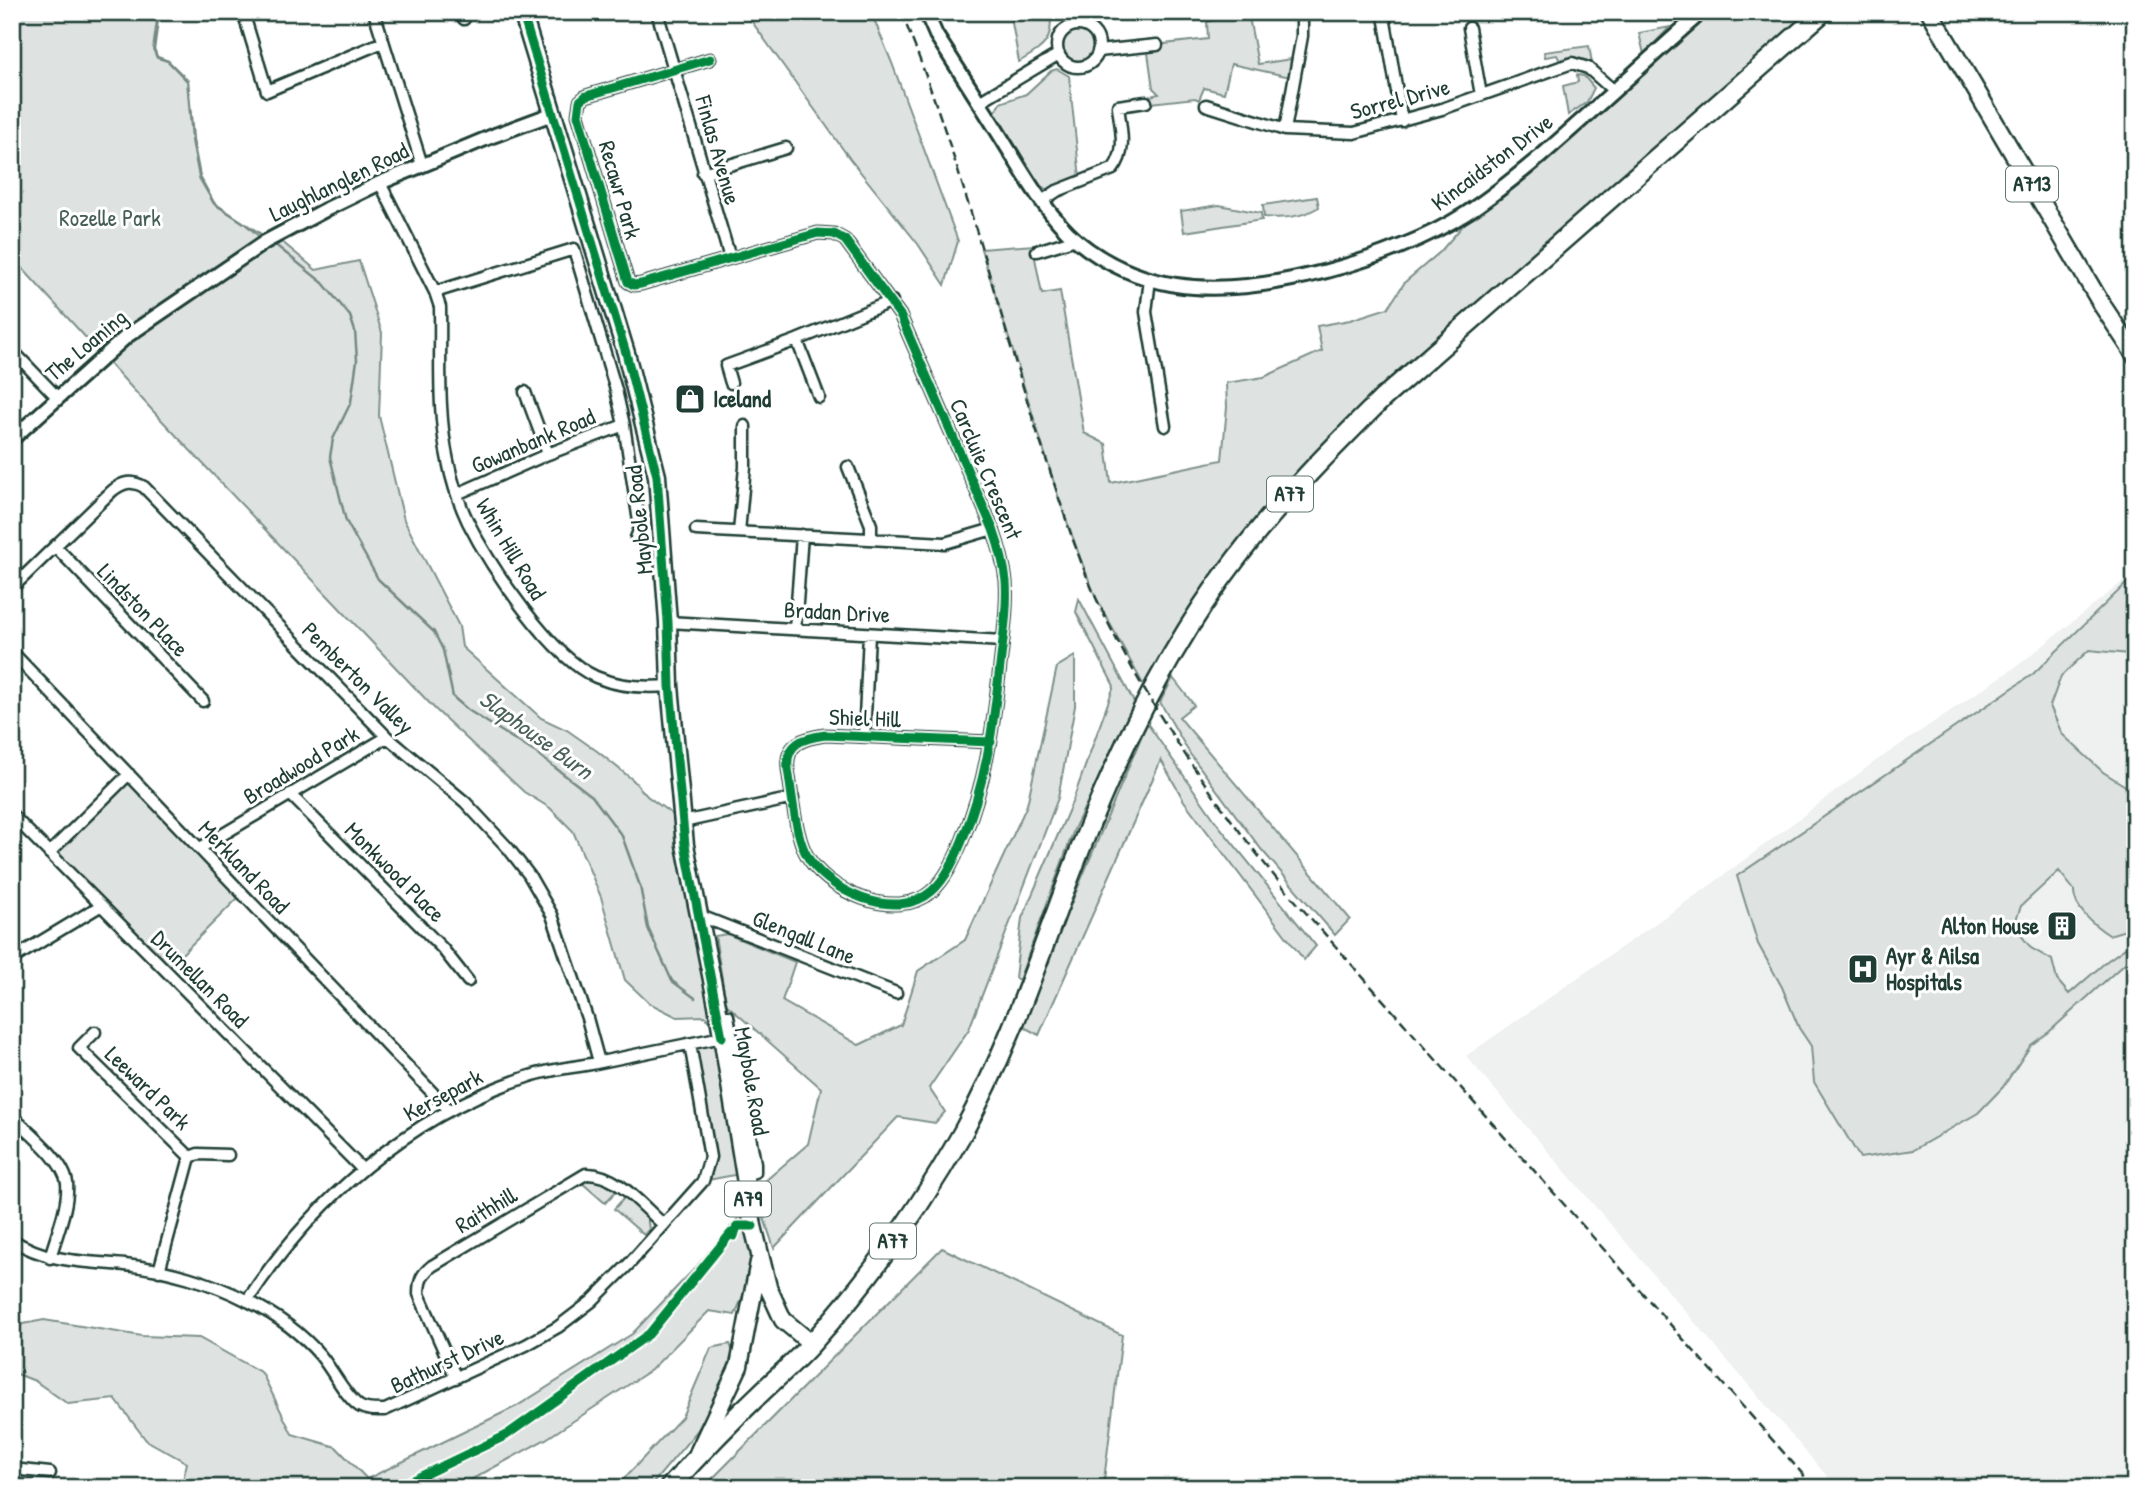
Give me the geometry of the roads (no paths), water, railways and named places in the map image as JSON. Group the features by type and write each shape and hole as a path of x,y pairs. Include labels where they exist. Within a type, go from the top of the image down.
{"highway":[{"name":"A77","path":"669,1488 812,1344 881,1259 934,1180 964,1130 1011,1031 1104,791 1121,755 1163,671 1196,616 1235,560 1322,457 1383,398 1823,12"}],"main road":[{"name":"Maybole Road","path":"522,12 626,353 657,477 670,686 682,822 698,915 768,1287 783,1320 812,1344"},
{"name":"A713","path":"1930,12 2102,305 2135,355"},
{"name":"Maybole Road","path":"696,1458 739,1366 760,1255"}],"street":[{"path":"243,12 267,91 383,42"},
{"path":"374,12 422,165"},
{"name":"Finlas Avenue","path":"657,12 730,258"},
{"name":"Kincaidston Drive","path":"926,12 936,35 1042,201 1076,239 1093,253 1120,268 1150,279 1202,287 1272,281 1332,269 1416,240 1466,214 1555,144 1695,18 1698,12"},
{"path":"1285,130 1302,36 1302,12"},
{"path":"1384,16 1402,121"},
{"path":"1080,25 1095,34 1098,51 1091,62 1080,66 1068,64 1059,54 1059,36 1068,28 1080,25"},
{"name":"Sorrel Drive","path":"1469,28 1481,95"},
{"path":"1098,51 1157,45"},
{"path":"979,102 1059,54"},
{"path":"674,69 710,59"},
{"name":"Sorrel Drive","path":"1206,104 1285,130 1354,133 1402,121 1572,63 1588,68 1614,91"},
{"name":"Recawr Park","path":"674,69 586,96 578,107 578,115 625,275 628,282 641,284 730,258"},
{"path":"1042,201 1057,191 1106,172 1116,165 1123,147 1118,106 1146,102"},
{"name":"Laughlanglen Road","path":"158,313 270,239 422,165 552,114"},
{"path":"703,173 786,148"},
{"name":"Whin Hill Road","path":"380,184 440,307 443,432 457,494 469,524 522,606 569,660 596,677 620,684 670,686"},
{"name":"Carcluie Crescent","path":"730,258 818,233 834,234 845,240 900,315 993,529 1002,557 1006,583 1003,641 991,742 972,818 956,855 933,890 916,902 895,906 877,903 832,882 815,867 806,853 793,798"},
{"path":"1037,251 1076,239"},
{"path":"435,292 574,249 624,425 640,528 636,538"},
{"path":"1150,279 1146,312 1165,426"},
{"path":"732,383 726,366 892,301"},
{"name":"The Loaning","path":"12,439 117,344 158,313"},
{"path":"797,340 819,397"},
{"path":"12,350 57,397"},
{"path":"525,392 548,454"},
{"name":"Gowanbank Road","path":"457,494 548,454 624,425"},
{"path":"739,532 745,467 745,426"},
{"path":"848,467 871,525 871,539"},
{"name":"Pemberton Valley","path":"12,588 120,485 136,483 144,487 387,737 486,822 528,875 552,915 599,1062"},
{"path":"696,530 945,542 993,529"},
{"path":"795,629 802,535"},
{"name":"Lindston Place","path":"55,546 203,701"},
{"name":"Bradan Drive","path":"668,622 1003,641"},
{"path":"864,737 869,634"},
{"name":"Merkland Road","path":"12,652 448,1109"},
{"name":"Shiel Hill","path":"793,798 788,765 794,745 805,737 825,735 991,742"},
{"name":"Broadwood Park","path":"200,848 387,737"},
{"path":"49,853 129,774"},
{"name":"Monkwood Place","path":"290,794 442,947 468,981"},
{"path":"682,822 793,798"},
{"name":"Drumellan Road","path":"12,815 362,1169"},
{"path":"12,959 100,906"},
{"name":"Glengall Lane","path":"698,915 896,993"},
{"path":"718,1017 729,1016 755,1163 755,1172 745,1173"},
{"name":"Leeward Park","path":"95,1032 77,1050 191,1157"},
{"name":"Kersepark","path":"247,1301 271,1264 305,1224 362,1169 448,1109 527,1076 722,1037"},
{"name":"Bathurst Drive","path":"12,1240 50,1258 127,1265 159,1271 191,1279 247,1301 286,1325 319,1354 360,1406 385,1410 526,1345 558,1327 592,1301 703,1181 710,1157 690,1044"},
{"path":"12,1116 55,1159 67,1182 62,1214 50,1258"},
{"name":"Leeward Park","path":"191,1157 198,1154 228,1155"},
{"name":"Leeward Park","path":"159,1271 191,1157"},
{"name":"Raithhill","path":"456,1378 419,1294 423,1273 432,1266 586,1174 598,1174 611,1179 664,1225"},
{"path":"12,1469 50,1473"}],"waterway":[{"name":"Slaphouse Burn","path":"159,12 154,49 157,57 168,61 188,81 193,141 200,177 214,203 265,237"},
{"name":"Slaphouse Burn","path":"273,243 323,283 350,316 355,331 357,360 351,402 333,439 330,457 346,521 378,579 434,632 443,650 453,697 468,710 536,753 592,796 622,836 640,886 648,928 672,981 695,998"}],"railway":[{"path":"901,12 941,120 1075,545 1116,639 1159,713 1206,785 1284,888 1815,1488"}],"place":[{"name":"Iceland","path":"690,399"},
{"name":"Alton House","path":"2062,926"},
{"name":"Ayr & Ailsa Hospitals","path":"1863,969"}],"park label":[{"name":"Rozelle Park","path":"110,218"}]}
